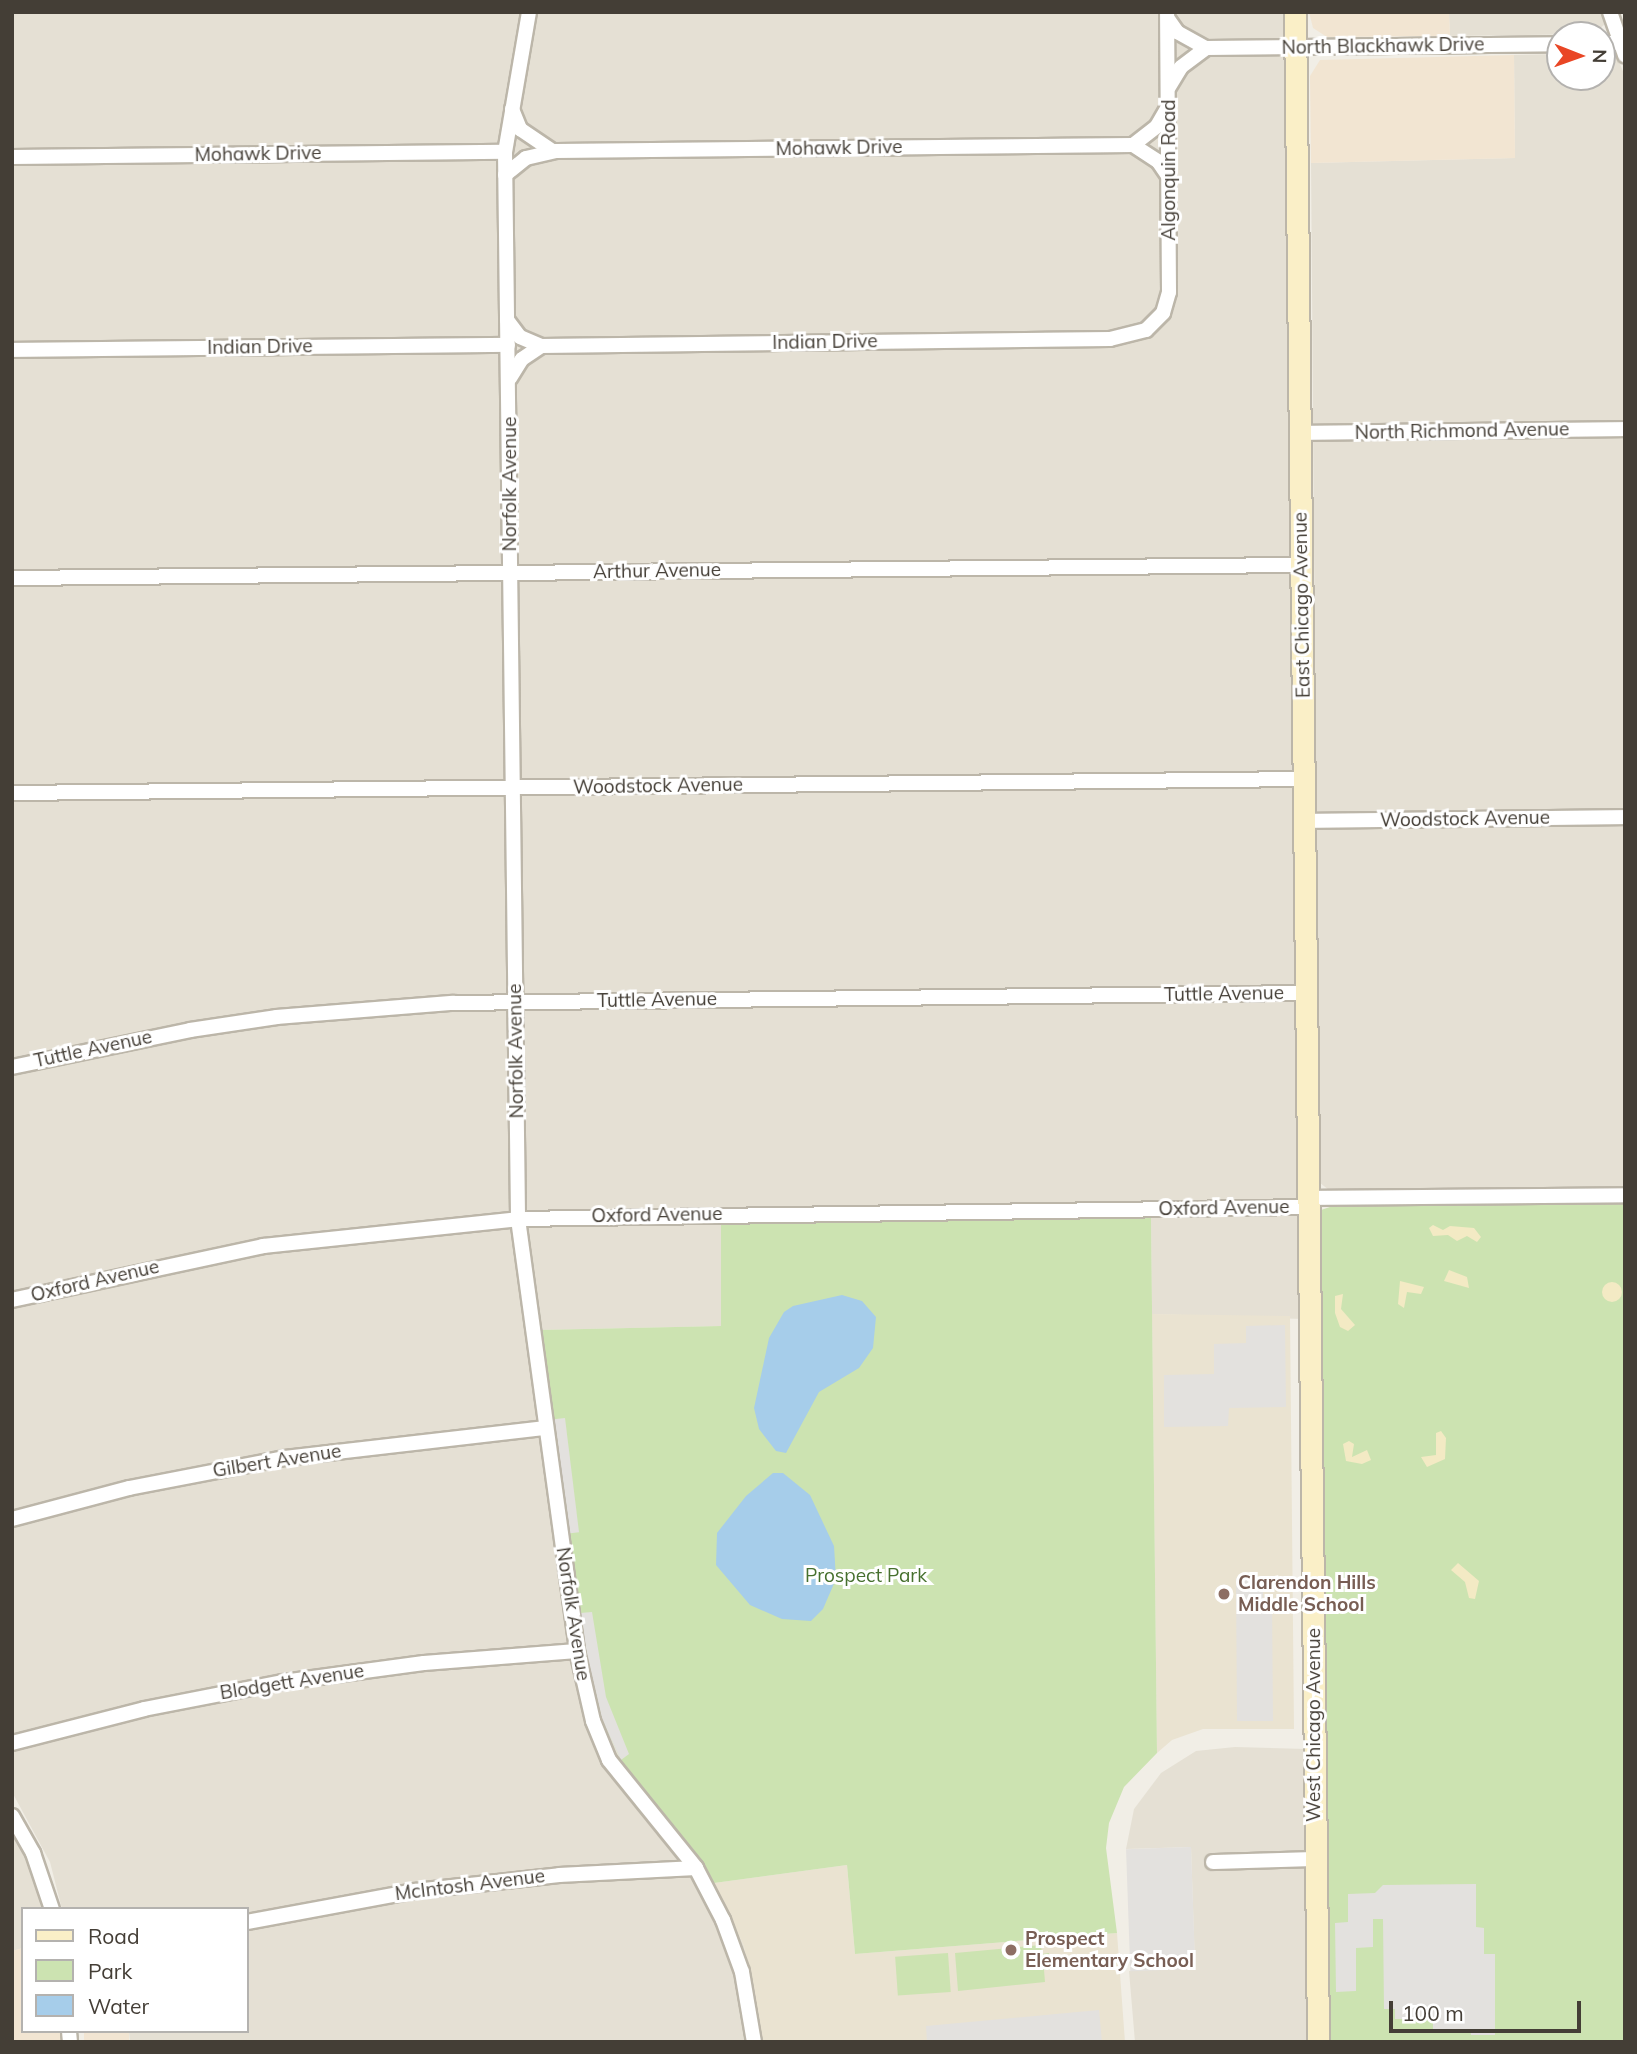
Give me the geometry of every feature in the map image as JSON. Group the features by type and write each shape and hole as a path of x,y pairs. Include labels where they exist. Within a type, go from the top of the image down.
{"main road":[{"name":"East Chicago Avenue","path":"1295,12 1309,1203"},
{"name":"West Chicago Avenue","path":"1309,1203 1318,2042"}],"street":[{"name":"Norfolk Avenue","path":"529,12 505,152 518,1219 577,1651 593,1721 610,1760 696,1868 734,1947 754,2042"},
{"path":"1610,12 1623,47"},
{"path":"1167,15 1177,32 1206,48 1181,67 1168,87"},
{"name":"Algonquin Road","path":"1154,323 1169,292 1167,15"},
{"name":"North Blackhawk Drive","path":"1206,48 1546,44"},
{"path":"511,106 525,135 542,148 556,151"},
{"path":"1168,106 1157,126 1133,145 1157,161 1168,176"},
{"name":"Mohawk Drive","path":"505,175 526,158 556,151 1133,145"},
{"name":"Mohawk Drive","path":"12,157 505,152"},
{"path":"508,320 520,337 541,345"},
{"name":"Indian Drive","path":"541,345 1111,339 1137,335 1154,323"},
{"name":"Indian Drive","path":"12,350 508,345"},
{"path":"509,380 522,359 541,345"},
{"name":"North Richmond Avenue","path":"1300,433 1625,429"},
{"name":"Arthur Avenue","path":"12,578 1302,565"},
{"name":"Woodstock Avenue","path":"12,793 1304,779"},
{"name":"Woodstock Avenue","path":"1305,821 1625,817"},
{"name":"Tuttle Avenue","path":"12,1067 155,1036 277,1017 515,1002 1307,993"},
{"name":"Oxford Avenue","path":"12,1300 263,1246 518,1219 1625,1195"},
{"name":"Gilbert Avenue","path":"12,1519 129,1488 262,1462 545,1428"},
{"name":"Blodgett Avenue","path":"12,1742 144,1709 283,1682 424,1663 577,1651"},
{"path":"12,1816 33,1853 51,1907"},
{"path":"1213,1862 1315,1860"},
{"name":"McIntosh Avenue","path":"248,1922 415,1891 559,1875 696,1868"}],"shaded area":[{"path":"12,12 1288,12 1304,1319 1152,1314 1151,1218 722,1224 722,1326 539,1330 587,1655 602,1719 621,1760 681,1835 727,1908 744,1946 760,2042 130,2042 129,2033 248,2033 248,1907 61,1907 50,1862 12,1792"},
{"path":"1309,12 1449,12 1450,36 1327,37 1313,28"},
{"path":"1449,12 1605,12 1606,21 1546,21 1546,35 1450,36"},
{"path":"1546,54 1546,91 1616,91 1616,55 1625,76 1625,1189 1330,1191 1319,1182 1311,163 1515,158 1514,55"},
{"path":"1514,55 1515,158 1311,163 1310,76 1320,60"},
{"name":"Clarendon Hills Middle School","path":"1152,1314 1290,1316 1294,1729 1203,1729 1172,1740 1157,1753"},
{"path":"1285,1325 1286,1407 1229,1408 1228,1426 1164,1427 1164,1375 1214,1374 1214,1344 1246,1343 1246,1326"},
{"path":"565,1418 579,1532 568,1533 554,1419"},
{"path":"1236,1578 1263,1578 1263,1600 1272,1600 1273,1721 1237,1721"},
{"path":"592,1612 606,1697 629,1754 621,1760 602,1719 587,1656 580,1613"},
{"path":"1235,1747 1307,1749 1311,2042 1135,2042 1129,1971 1195,1968 1191,1847 1126,1849 1134,1809 1161,1773 1196,1751"},
{"path":"12,1835 38,1878 46,1907 21,1907 21,1949 12,1951"},
{"path":"1191,1847 1195,1969 1130,1971 1126,1849"},
{"name":"Prospect Elementary School","path":"847,1865 855,1954 1117,1933 1125,2042 760,2042 744,1946 714,1883"},
{"path":"1476,1884 1476,1927 1484,1928 1484,1954 1495,1954 1495,2035 1471,2035 1470,2029 1433,2029 1433,2019 1395,2019 1395,2009 1384,2009 1383,1919 1373,1919 1373,1947 1356,1948 1356,1991 1336,1992 1335,1923 1348,1922 1348,1894 1375,1893 1383,1885"},
{"path":"21,1949 21,2033 67,2033 68,2042 12,2042 12,1951"},
{"path":"1099,2010 1102,2042 927,2042 926,2026"},
{"path":"84,2033 129,2033 129,2042 84,2042"}],"green space":[{"path":"1625,1202 1625,2042 1326,2042 1321,1210 1333,1206"},
{"name":"Prospect Park","path":"1151,1218 1157,1753 1124,1787 1109,1823 1106,1848 1117,1933 855,1954 847,1865 714,1883 621,1760 602,1719 587,1656 539,1330 721,1326 721,1224"},
{"path":"1041,1945 1042,1954 1049,1953 1050,1970 1044,1970 1045,1982 958,1991 955,1953"},
{"path":"948,1953 951,1992 898,1996 895,1957"}],"sand":[{"path":"1433,1225 1443,1230 1450,1226 1474,1228 1481,1237 1477,1242 1467,1236 1457,1241 1448,1235 1433,1236 1429,1228"},
{"path":"1449,1270 1467,1277 1469,1288 1444,1281"},
{"path":"1400,1281 1424,1287 1421,1294 1407,1292 1404,1308 1398,1304"},
{"path":"1612,1282 1619,1285 1622,1292 1619,1299 1612,1302 1605,1299 1602,1292 1605,1285"},
{"path":"1343,1294 1341,1309 1355,1325 1348,1331 1340,1327 1335,1313 1335,1296"},
{"path":"1441,1431 1446,1438 1445,1459 1427,1467 1421,1457 1436,1455 1436,1433"},
{"path":"1349,1441 1354,1444 1352,1457 1367,1450 1371,1460 1362,1464 1346,1461 1343,1444"},
{"path":"1458,1563 1479,1581 1475,1599 1469,1598 1465,1582 1451,1570"}],"water":[{"path":"842,1295 862,1301 876,1317 873,1348 859,1368 819,1392 786,1453 776,1451 759,1429 754,1408 769,1338 784,1312 793,1306"},
{"path":"773,1473 783,1473 810,1495 834,1546 836,1579 823,1609 811,1621 782,1619 750,1605 716,1565 717,1533 746,1496"}],"place":[{"name":"Clarendon Hills Middle School","path":"1224,1594"},
{"name":"Prospect Elementary School","path":"1011,1950"}]}
